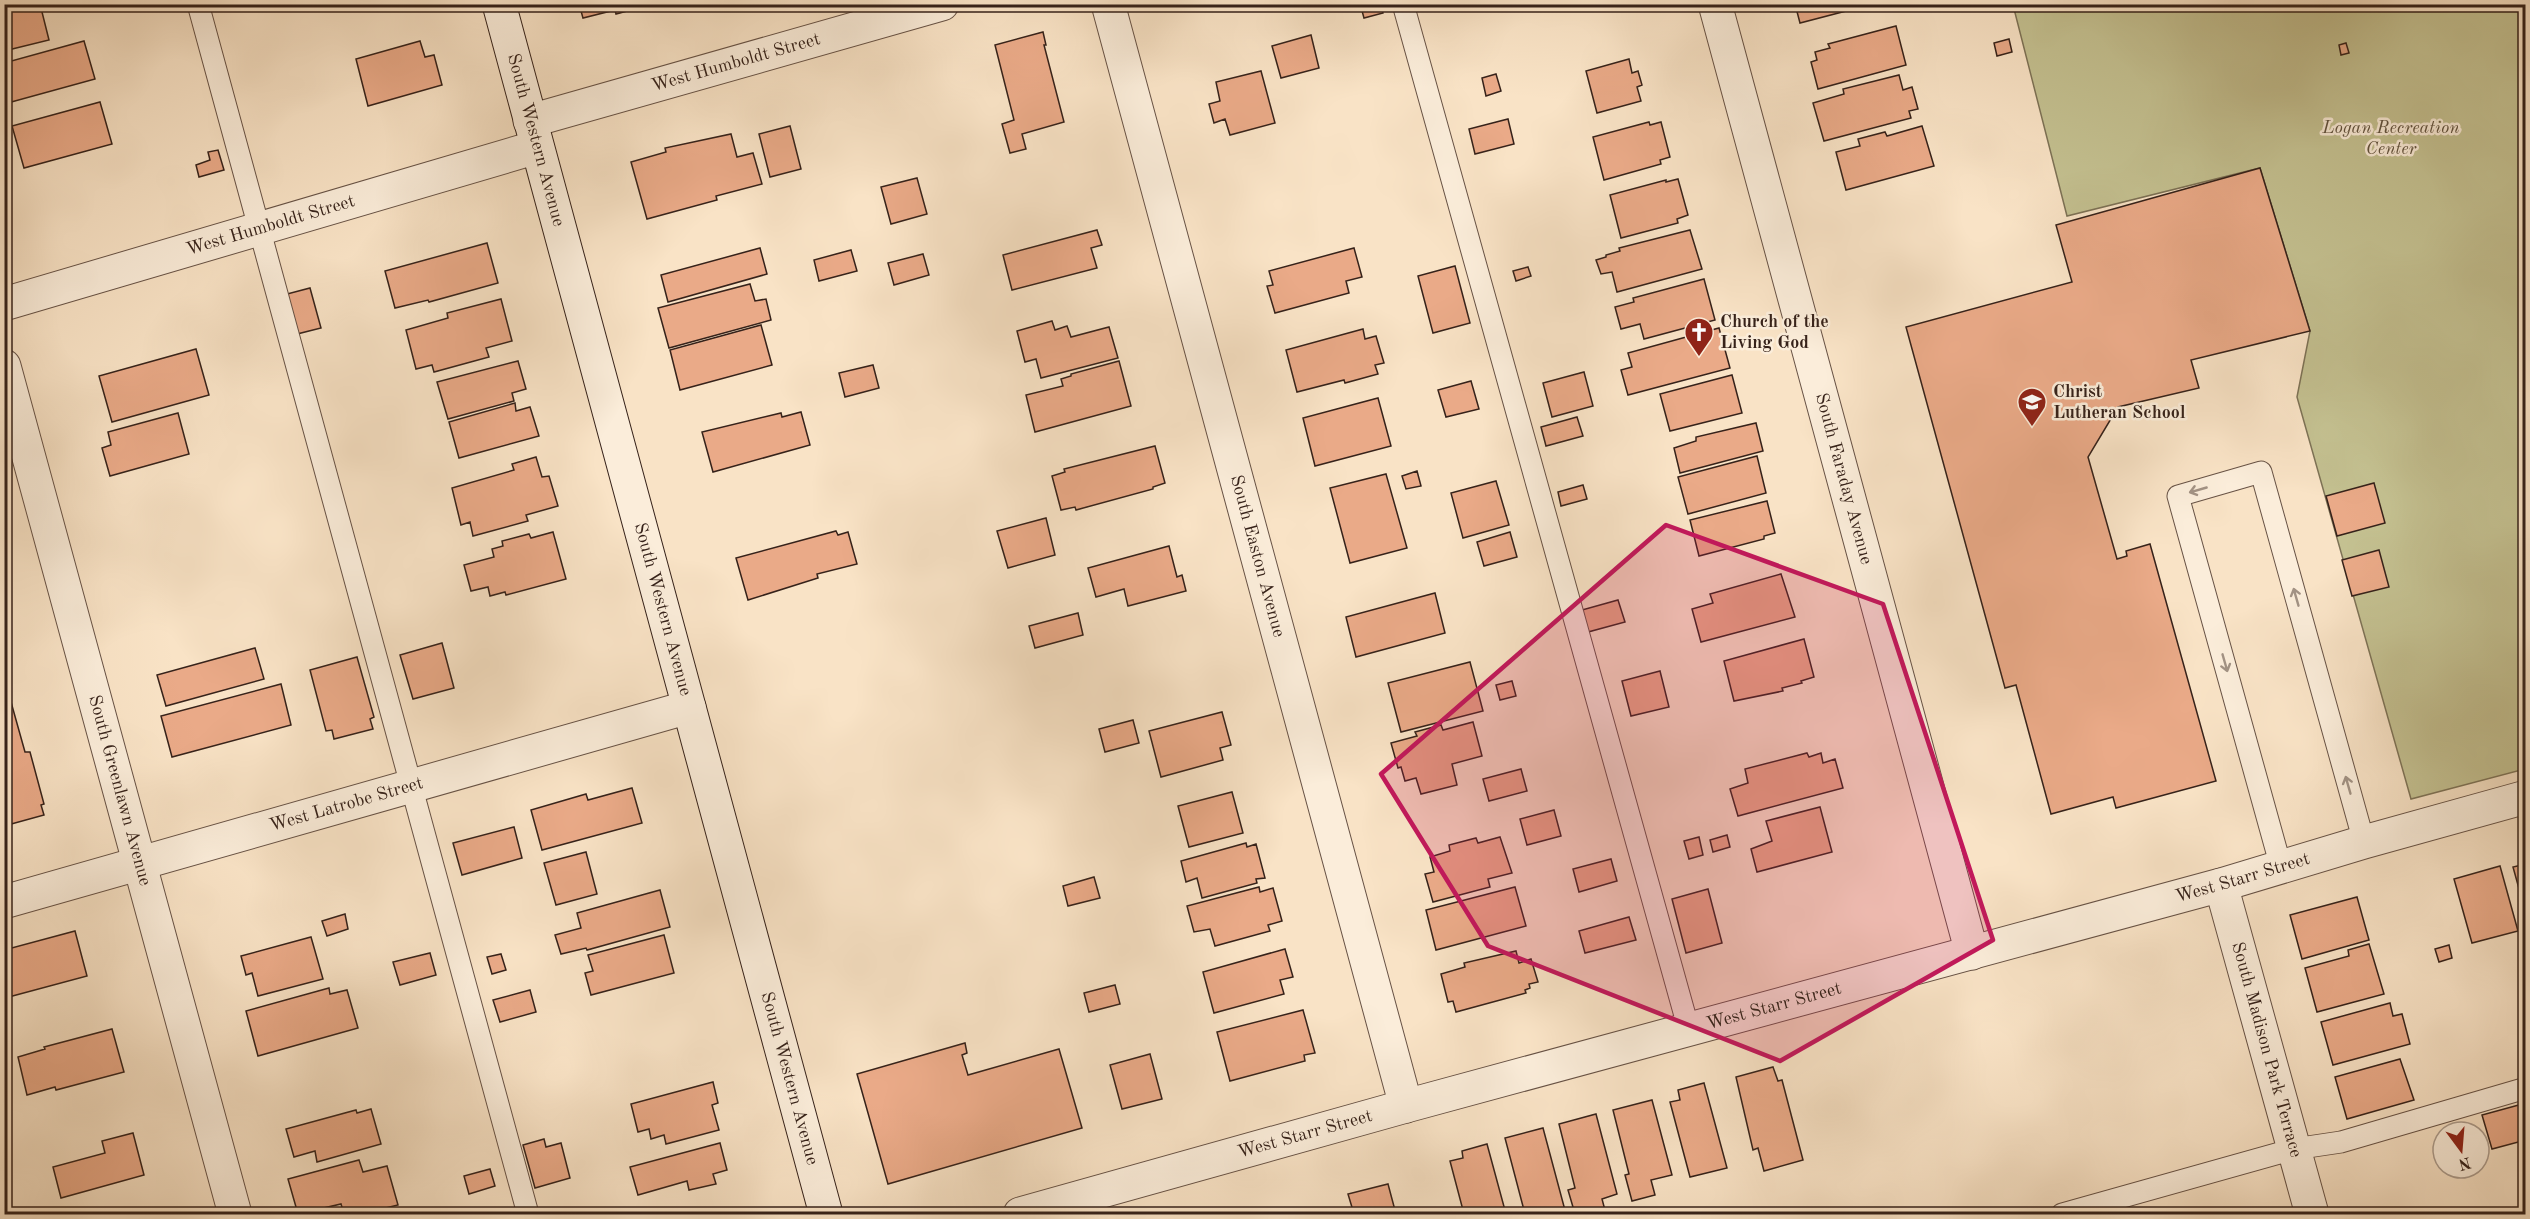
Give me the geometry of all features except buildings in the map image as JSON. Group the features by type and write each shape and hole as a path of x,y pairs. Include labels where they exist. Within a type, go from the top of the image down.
{"street":[{"name":"South Western Avenue","path":"499,4 825,1215"},
{"name":"West Humboldt Street","path":"4,304 259,229 533,134 942,4"},
{"name":"South Easton Avenue","path":"1108,4 1406,1106"},
{"name":"South Faraday Avenue","path":"1714,4 1972,952"},
{"name":"South Greenlawn Avenue","path":"4,366 141,862 235,1215"},
{"name":"West Latrobe Street","path":"4,902 689,707"},
{"name":"West Starr Street","path":"1020,1215 1406,1106 2221,885 2526,797"},
{"name":"South Madison Park Terrace","path":"2221,885 2312,1215"}],"lane":[{"path":"198,4 528,1215"},
{"path":"1403,4 1689,1030"},
{"path":"2281,867 2178,496 2260,472 2364,842"},
{"path":"2062,1215 2294,1149 2341,1142 2526,1088"}],"highlighted area":[{"path":"1666,525 1883,604 1993,940 1780,1061 1488,946 1381,774"}],"green space":[{"name":"Logan Recreation Center","path":"2013,5 2525,5 2525,769 2411,799 2297,397 2310,331 2260,168 2067,216"}],"place":[{"name":"Church of the Living God","path":"1699,358"},
{"name":"Christ Lutheran School","path":"2032,428"}]}
